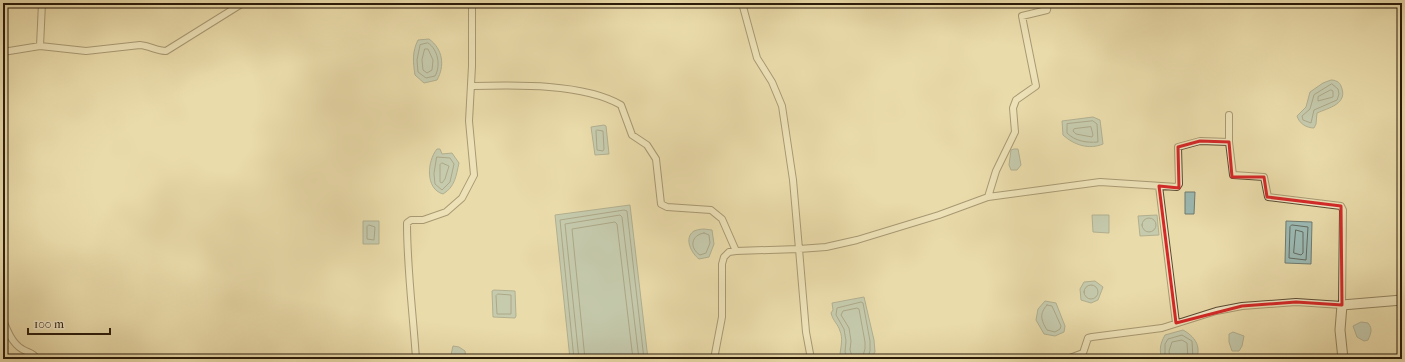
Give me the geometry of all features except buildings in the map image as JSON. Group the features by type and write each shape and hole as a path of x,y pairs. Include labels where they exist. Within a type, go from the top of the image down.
{"main road":[{"path":"1343,359 1340,330 1342,305 1402,300"}],"street":[{"path":"40,46 42,3"},
{"path":"3,52 40,46 86,51 140,45 166,51 243,3"},
{"path":"416,359 407,265 407,223 411,220 423,220 446,212 462,198 474,175 469,121 472,3"},
{"path":"742,3 757,58 772,82 782,106 793,180 806,332 811,359"},
{"path":"988,196 996,171 1015,132 1013,108 1016,100 1036,86 1022,16 1047,10 1048,3"},
{"path":"471,86 564,89 594,95 621,105 632,136 647,145 656,158 661,204 667,207 711,210 722,219 736,251"},
{"path":"1067,359 1083,353 1088,338 1092,336 1162,328 1216,311 1242,306 1296,302 1342,305 1343,210 1341,206 1268,197 1264,177 1236,177 1233,175 1229,142 1229,115"},
{"path":"714,359 722,317 722,264 724,257 729,252 826,247 857,240 939,215 988,196 1100,182 1174,187 1179,184 1178,150 1180,146 1200,141 1229,142"},
{"path":"1159,186 1176,323"},
{"path":"3,320 15,342 22,349 32,353 37,359"}],"highlighted area":[{"path":"1200,141 1229,142 1232,177 1264,177 1267,197 1341,206 1342,305 1296,302 1242,306 1176,323 1159,186 1179,188 1178,147"}],"water":[{"path":"429,39 434,43 440,53 442,64 440,75 437,80 424,83 415,75 413,61 418,40"},
{"path":"1334,80 1340,85 1343,92 1340,101 1332,107 1317,113 1314,128 1301,123 1297,116 1306,107 1310,92 1323,83"},
{"path":"1093,117 1100,120 1103,144 1092,147 1082,146 1067,139 1063,135 1062,121"},
{"path":"606,126 609,154 595,155 591,127"},
{"path":"437,149 440,149 442,154 452,153 459,163 453,185 443,194 433,187 430,174 431,160"},
{"path":"1018,149 1021,165 1017,170 1011,170 1009,165 1011,150"},
{"path":"1185,192 1195,192 1194,214 1185,214"},
{"path":"630,205 648,359 570,359 555,215"},
{"path":"1092,215 1109,215 1109,233 1093,232"},
{"path":"1157,215 1159,235 1140,236 1138,216"},
{"path":"363,221 379,221 379,244 363,244"},
{"path":"1286,221 1312,222 1311,264 1285,263"},
{"path":"704,229 712,230 714,244 709,257 699,259 691,250 689,238 694,231"},
{"path":"1095,281 1103,287 1098,300 1091,303 1081,300 1080,289 1084,282"},
{"path":"492,291 515,291 515,318 493,317"},
{"path":"864,297 874,340 875,352 871,359 846,359 840,354 842,342 839,329 831,313 833,310 832,303"},
{"path":"1045,301 1056,303 1065,326 1064,332 1055,336 1044,334 1036,320 1038,309"},
{"path":"1361,322 1368,323 1371,327 1371,333 1368,340 1364,341 1357,337 1353,326"},
{"path":"1183,330 1191,335 1196,342 1198,354 1196,359 1162,359 1160,347 1165,335"},
{"path":"1233,332 1244,336 1242,346 1239,351 1232,351 1229,342 1229,334"},
{"path":"453,346 459,347 465,351 466,359 450,359"}]}
